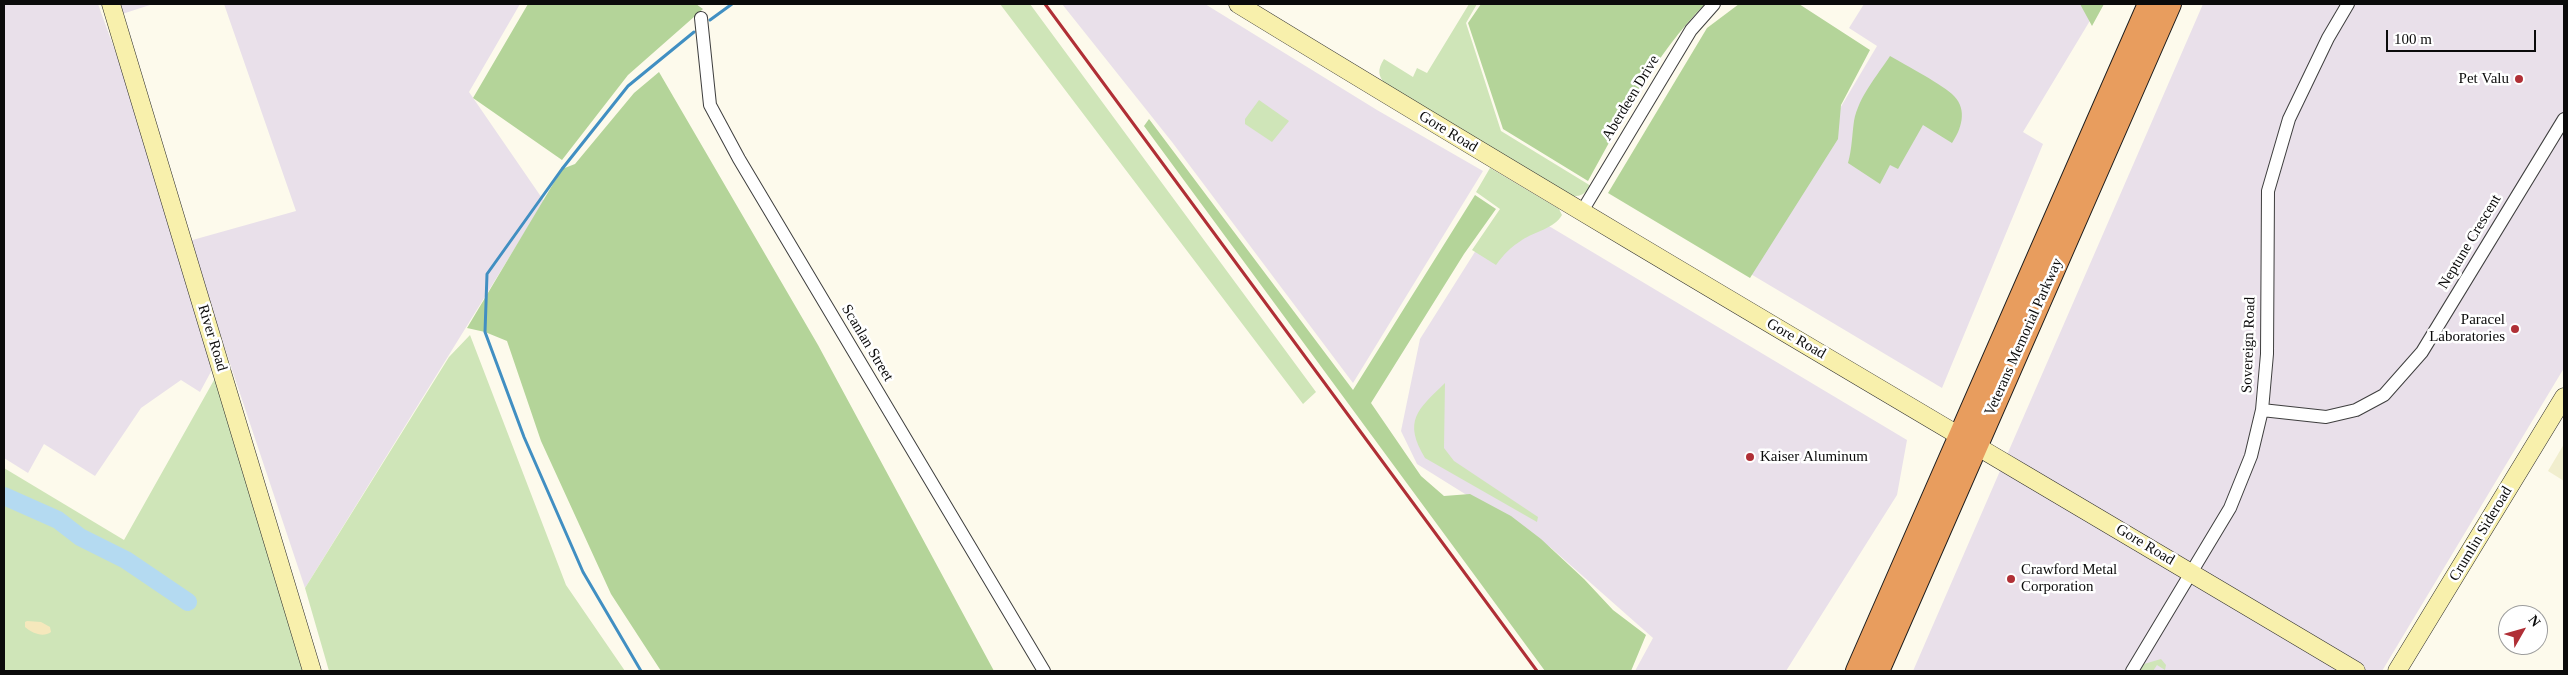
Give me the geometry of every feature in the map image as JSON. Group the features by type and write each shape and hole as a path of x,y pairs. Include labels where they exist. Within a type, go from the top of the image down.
{"highway":[{"name":"Veterans Memorial Parkway","path":"1878,671 1969,440 2149,4"},
{"name":"Veterans Memorial Parkway","path":"1857,671 1969,440 2170,4"}],"main road":[{"name":"River Road","path":"111,4 312,671"},
{"name":"Gore Road","path":"1238,4 1581,213 1969,440 2356,671"},
{"name":"Crumlin Sideroad","path":"2397,671 2564,397"}],"street":[{"name":"Aberdeen Drive","path":"1581,213 1691,30 1714,4"},
{"name":"Sovereign Road","path":"2132,671 2230,508 2251,456 2262,410 2267,354 2268,191 2289,119 2328,38 2348,4"},
{"name":"Scanlan Street","path":"701,18 710,105 738,160 1044,671"},
{"name":"Neptune Crescent","path":"2262,410 2326,417 2356,410 2384,395 2422,352 2564,119"}],"shaded area":[{"path":"4,4 98,4 150,147 214,366 200,392 181,380 141,408 95,476 44,444 28,473 4,458"},
{"path":"116,4 153,4 119,15"},
{"path":"224,4 520,4 469,92 544,201 305,588 189,241 296,211"},
{"path":"1062,4 1205,4 1377,110 1483,171 1353,383 1172,142"},
{"path":"1864,4 2100,4 2023,132 2043,144 1942,388 1744,270 1877,46 1849,28"},
{"path":"2203,4 2564,4 2564,368 2382,671 1913,671"},
{"path":"1507,201 1907,440 1897,495 1786,671 1635,671 1653,638 1550,547 1417,464 1401,431 1420,339"},
{"path":"2564,444 2564,481 2548,471"}],"green space":[{"path":"528,4 696,4 703,9 628,75 562,160 473,98"},
{"path":"1000,4 1030,4 1316,392 1303,404"},
{"path":"1469,4 1477,4 1466,23 1501,131 1591,186 1579,196 1569,196 1386,85 1381,79 1379,70 1384,59 1413,77 1417,68 1427,73"},
{"path":"1481,4 1705,4 1670,44 1640,88 1588,181 1503,129 1468,23"},
{"path":"1739,4 1799,4 1870,50 1841,105 1838,139 1750,278 1608,193 1707,28"},
{"path":"2080,4 2104,4 2092,26"},
{"path":"1890,56 1949,91 1961,107 1962,120 1952,143 1923,125 1898,169 1890,165 1880,184 1848,163 1856,112 1869,87"},
{"path":"659,72 818,345 994,671 661,671 611,594 541,441 507,341 485,332 467,328 562,169 575,164 634,93"},
{"path":"1259,100 1289,121 1272,142 1245,124 1245,119"},
{"path":"1149,119 1353,390 1475,195 1496,209 1464,254 1371,403 1421,476 1444,496 1470,494 1511,516 1541,539 1584,579 1613,610 1646,635 1631,671 1545,671 1144,126"},
{"path":"1490,168 1559,209 1562,215 1549,227 1514,245 1496,265 1472,250 1500,209 1476,192"},
{"path":"470,335 566,585 625,671 329,671 305,588 449,357"},
{"path":"218,373 304,671 4,671 4,468 124,540"},
{"path":"1445,383 1444,448 1454,461 1538,517 1537,522 1425,458 1415,434 1414,425 1416,417 1427,401"},
{"path":"2161,659 2166,665 2165,670 2157,665 2153,671 2140,671 2144,664"}],"sand":[{"path":"25,622 41,622 50,627 51,632 45,635 34,633 25,627"}],"waterway":[{"path":"710,20 732,4"},
{"path":"641,671 583,572 524,437 485,332 487,274 562,169 628,86 694,32"},
{"path":"4,496 58,520 80,537 126,560 188,602"}],"railway":[{"path":"1045,4 1537,671"}],"place":[{"name":"Pet Valu","path":"2519,79"},
{"name":"Paracel Laboratories","path":"2515,329"},
{"name":"Kaiser Aluminum","path":"1750,457"},
{"name":"Crawford Metal Corporation","path":"2011,579"}]}
